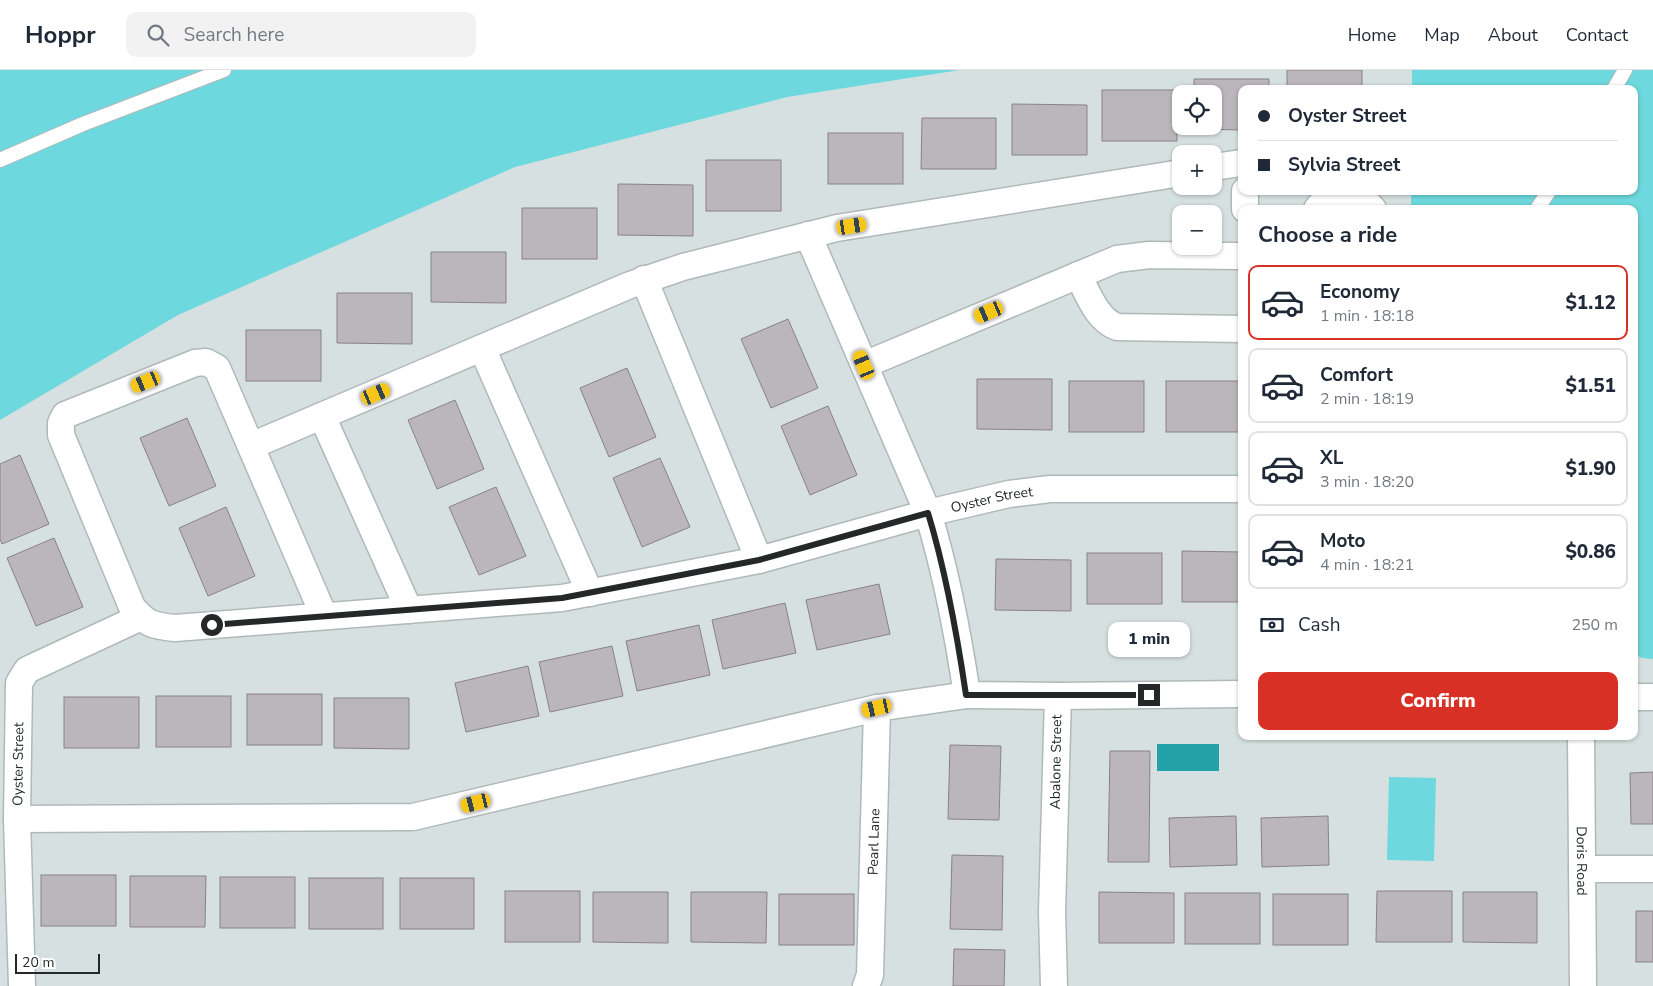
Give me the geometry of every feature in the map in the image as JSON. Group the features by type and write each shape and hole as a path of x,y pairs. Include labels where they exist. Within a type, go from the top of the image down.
{"street":[{"path":"1222,167 1238,164"},
{"path":"251,446 644,279 683,267 837,228 1172,174"},
{"path":"1321,205 1329,199 1340,195 1352,196 1363,200 1369,205"},
{"path":"808,236 928,513 937,542 961,655 966,695"},
{"path":"864,365 1117,259 1132,256 1238,256"},
{"path":"1078,275 1101,317 1108,324 1117,327 1238,329"},
{"path":"644,279 759,560"},
{"path":"482,348 590,593"},
{"path":"148,622 132,606 61,435 61,423 65,415 195,363 206,362 218,368 324,616"},
{"path":"322,416 409,610"},
{"name":"Oyster Street","path":"22,986 17,820 9,681 27,670 148,622 175,628 562,598 759,560 928,513 1009,494 1050,488 1238,489"},
{"path":"1058,696 1238,694"},
{"name":"Abalone Street","path":"17,820 413,817 877,708 966,695 1058,696 1052,912 1054,986"},
{"path":"1638,697 1653,697"},
{"name":"Pearl Lane","path":"868,981 877,708"},
{"name":"Doris Road","path":"1581,740 1583,986"},
{"path":"1582,869 1653,869"}],"lane":[{"path":"0,160 83,124 224,70"},
{"path":"1617,85 1626,70"}],"shaded area":[{"path":"0,70 960,70 787,97 515,167 178,315 0,420"},
{"path":"1412,70 1653,70 1653,659 1638,656 1638,205 1411,205 1411,195 1638,195 1638,85 1412,85"},
{"path":"1157,744 1219,744 1219,771 1157,771"},
{"path":"1389,777 1436,778 1434,861 1387,860"}],"building":[{"path":"1287,70 1362,70 1362,85 1287,85"},
{"path":"1194,79 1269,79 1269,85 1238,85 1238,130 1222,130 1222,85 1194,85"},
{"path":"1102,90 1172,90 1172,135 1177,135 1177,141 1102,141"},
{"path":"1012,104 1087,105 1087,155 1012,155"},
{"path":"922,118 996,118 996,169 921,169"},
{"path":"828,133 903,133 903,184 828,184"},
{"path":"706,160 781,160 781,211 706,211"},
{"path":"618,184 693,185 693,236 618,235"},
{"path":"522,208 597,208 597,259 522,259"},
{"path":"431,252 506,252 506,303 431,302"},
{"path":"337,293 412,293 412,344 337,343"},
{"path":"788,319 818,388 771,408 741,339"},
{"path":"246,330 321,330 321,381 246,381"},
{"path":"627,368 656,437 609,457 580,388"},
{"path":"977,379 1052,379 1052,430 977,429"},
{"path":"1069,381 1144,381 1144,432 1069,432"},
{"path":"1166,381 1238,381 1238,432 1166,432"},
{"path":"455,400 484,469 437,489 408,420"},
{"path":"828,406 857,475 810,495 781,426"},
{"path":"187,418 216,486 169,506 140,438"},
{"path":"20,455 49,524 2,544 0,539 0,464"},
{"path":"660,458 690,527 642,547 613,478"},
{"path":"496,487 526,556 479,575 449,507"},
{"path":"226,507 255,576 208,596 179,528"},
{"path":"54,538 83,607 36,626 7,558"},
{"path":"1182,551 1238,552 1238,602 1182,602"},
{"path":"1087,553 1162,553 1162,604 1087,604"},
{"path":"996,559 1071,560 1071,611 995,610"},
{"path":"879,584 890,634 817,650 806,600"},
{"path":"785,603 796,653 723,669 712,620"},
{"path":"699,625 710,675 637,691 626,641"},
{"path":"612,646 623,696 550,712 539,662"},
{"path":"528,666 539,716 466,732 455,683"},
{"path":"247,694 322,694 322,745 247,745"},
{"path":"156,696 231,696 231,747 156,747"},
{"path":"64,697 139,697 139,748 64,748"},
{"path":"334,698 409,698 409,749 334,748"},
{"path":"950,745 1001,746 999,820 948,819"},
{"path":"1110,751 1150,751 1149,862 1108,862"},
{"path":"1653,772 1653,824 1631,824 1630,773"},
{"path":"1236,816 1237,865 1170,867 1169,818"},
{"path":"1328,816 1329,865 1262,867 1261,818"},
{"path":"952,855 1003,856 1002,930 950,929"},
{"path":"41,875 116,875 116,926 41,926"},
{"path":"130,876 206,876 205,927 130,927"},
{"path":"220,877 295,877 295,928 220,928"},
{"path":"309,878 383,878 383,929 309,929"},
{"path":"400,878 474,878 474,929 400,929"},
{"path":"505,891 580,891 580,942 505,942"},
{"path":"1377,891 1452,891 1452,942 1376,942"},
{"path":"593,892 668,892 668,943 593,942"},
{"path":"691,892 767,892 766,943 691,942"},
{"path":"1099,892 1174,893 1174,943 1099,943"},
{"path":"1463,892 1537,892 1537,943 1463,942"},
{"path":"1185,893 1260,893 1260,944 1185,944"},
{"path":"779,894 854,894 854,945 779,945"},
{"path":"1273,894 1348,894 1348,945 1273,945"},
{"path":"1636,911 1653,911 1653,962 1636,962"},
{"path":"954,949 1005,950 1004,986 953,986"}],"route":[{"path":"212,625 562,598 759,560 928,513 937,542 961,655 966,695 1149,695"}]}
